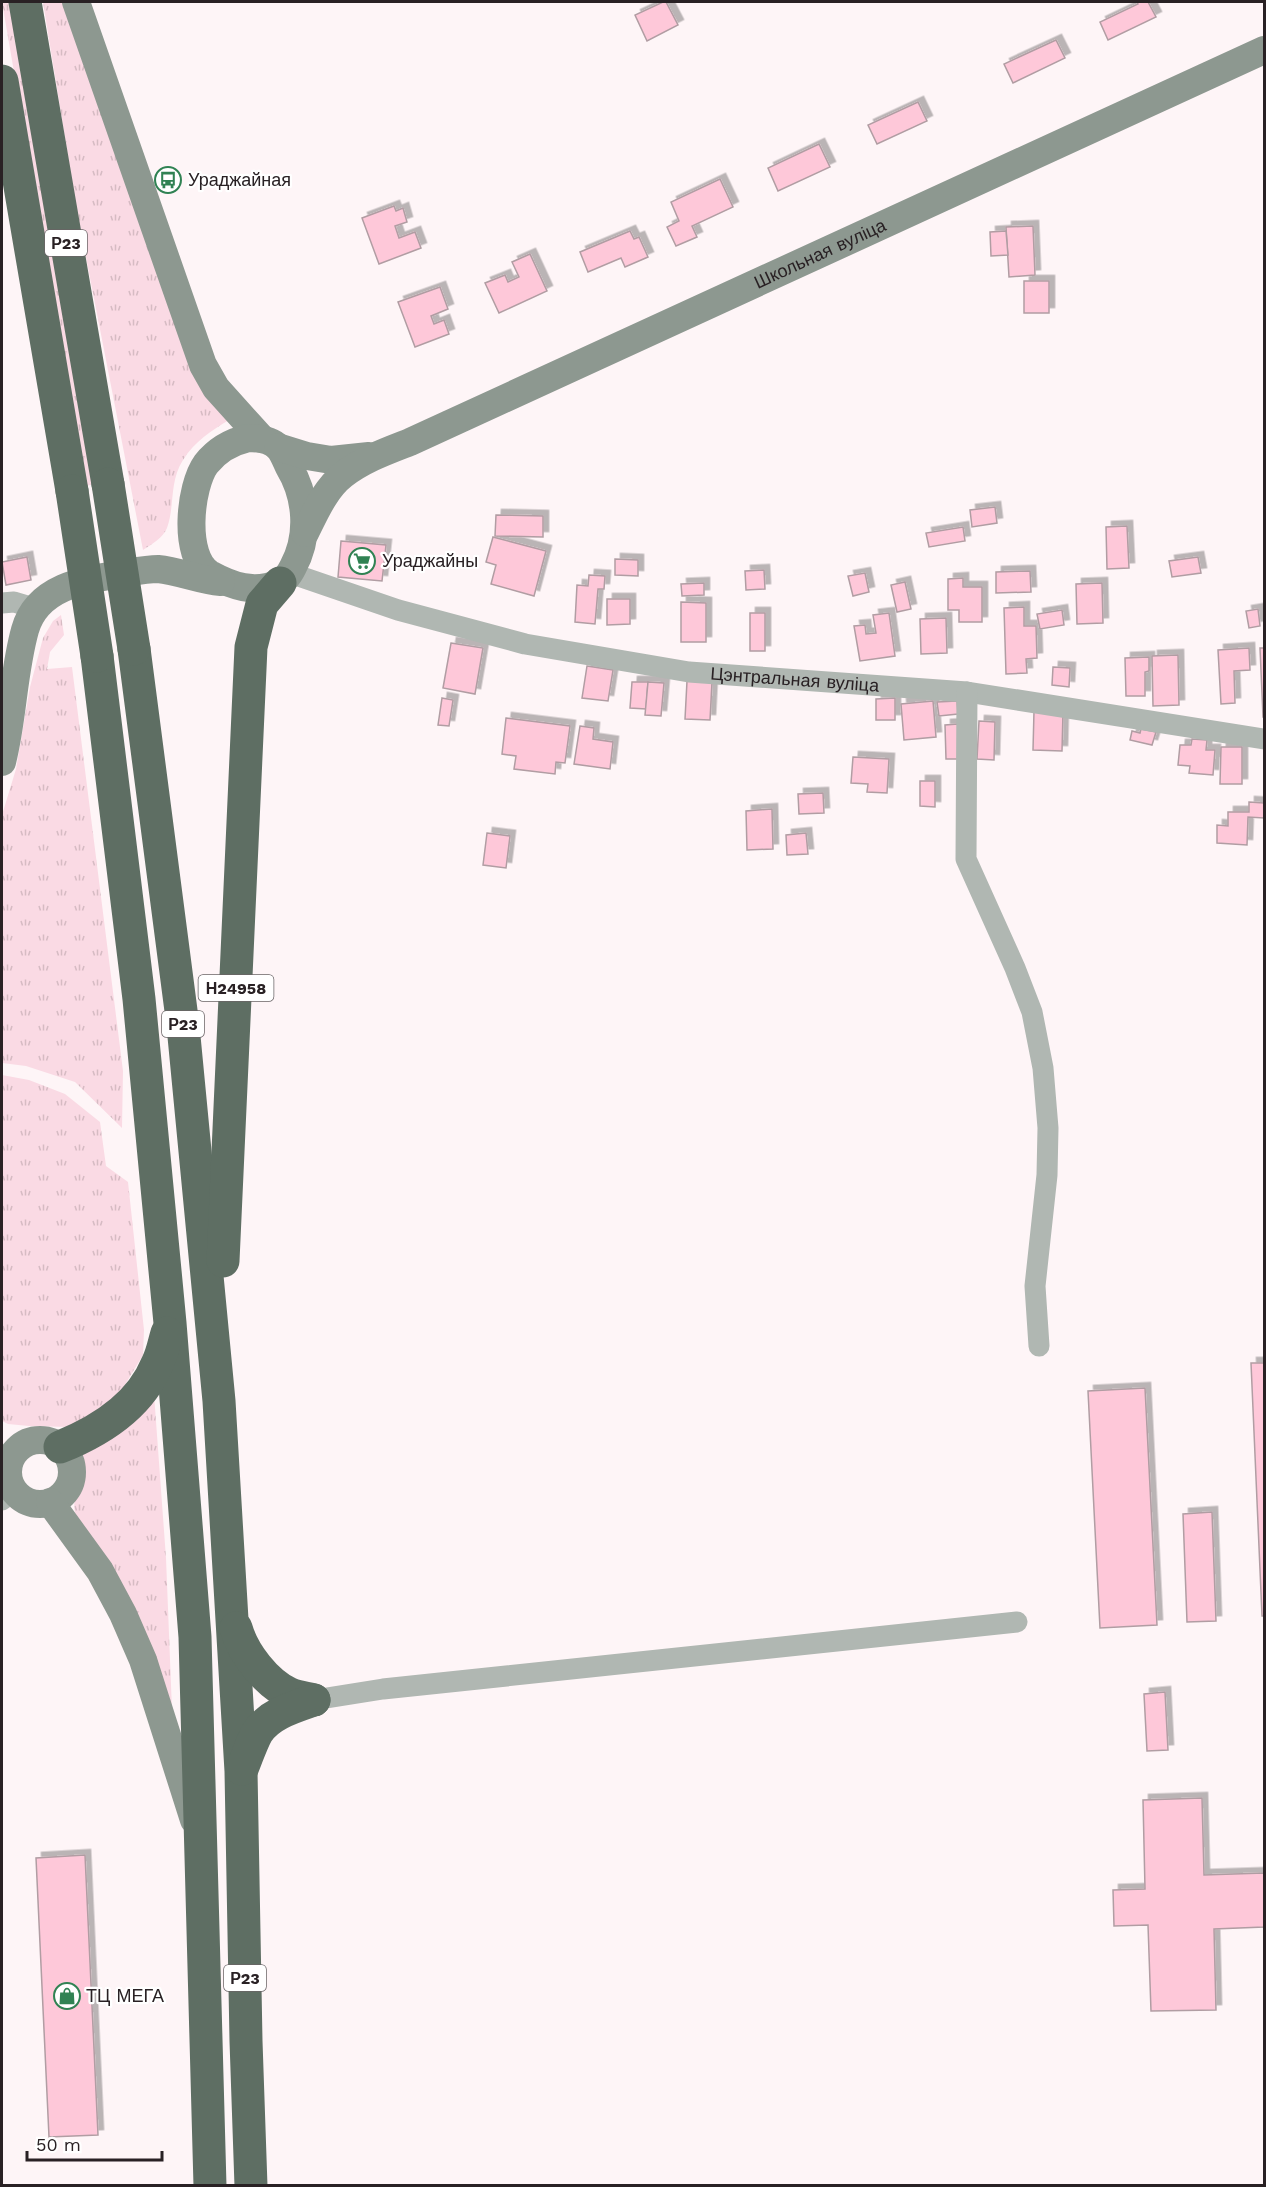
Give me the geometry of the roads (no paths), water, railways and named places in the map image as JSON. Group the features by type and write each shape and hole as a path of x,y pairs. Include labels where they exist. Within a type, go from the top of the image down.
{"highway":[{"name":"Р23","path":"25,2 134,649 183,1026 219,1401 241,1771 251,2186"},
{"name":"Р23","path":"2,81 72,491 97,656 140,999 170,1323 195,1637 210,2186"},
{"name":"Н24958","path":"219,1401 222,1265 251,646 262,604 285,578"},
{"path":"45,1445 87,1437 125,1410 141,1393 157,1365 170,1323"},
{"path":"231,1608 238,1634 248,1653 261,1670 275,1685 292,1695 314,1700"},
{"path":"241,1771 258,1732 271,1718 287,1709 314,1700"}],"street":[{"name":"Н24958","path":"33,608 56,592 79,581 151,569 183,573 250,589 285,578 301,552 305,533 304,513 294,475 270,443 216,388 203,365 76,2"},
{"name":"Школьная вуліца","path":"375,455 410,442 1264,50"},
{"name":"Н24958","path":"151,569 158,565 172,549 185,527 198,479 206,464 218,451 236,441 248,438 307,456 331,460 375,455"},
{"name":"Н24958","path":"305,533 323,498 342,476 375,455"},
{"name":"Н24958","path":"193,501 192,532 195,555 205,571 225,583"},
{"name":"Цэнтральная вуліца","path":"285,578 330,587 398,610 525,644 688,672 967,692 1264,739"},
{"path":"2,603 14,602 33,608 25,628 19,656 2,762"},
{"path":"967,692 966,859 1024,990 1032,1012 1043,1068 1048,1128 1047,1174 1035,1286 1039,1346"},
{"path":"2,1437 45,1445 71,1464 72,1473 66,1491 59,1498 50,1502 36,1504 27,1502 6,1482 8,1465 12,1455 20,1447 45,1445"},
{"path":"50,1502 100,1571 123,1614 142,1660 201,1841"},
{"path":"314,1700 383,1689 1017,1622"}],"place":[{"name":"Ураджайная","path":"168,180"},
{"name":"Ураджайны","path":"362,561"},
{"name":"ТЦ МЕГА","path":"67,1996"}]}
